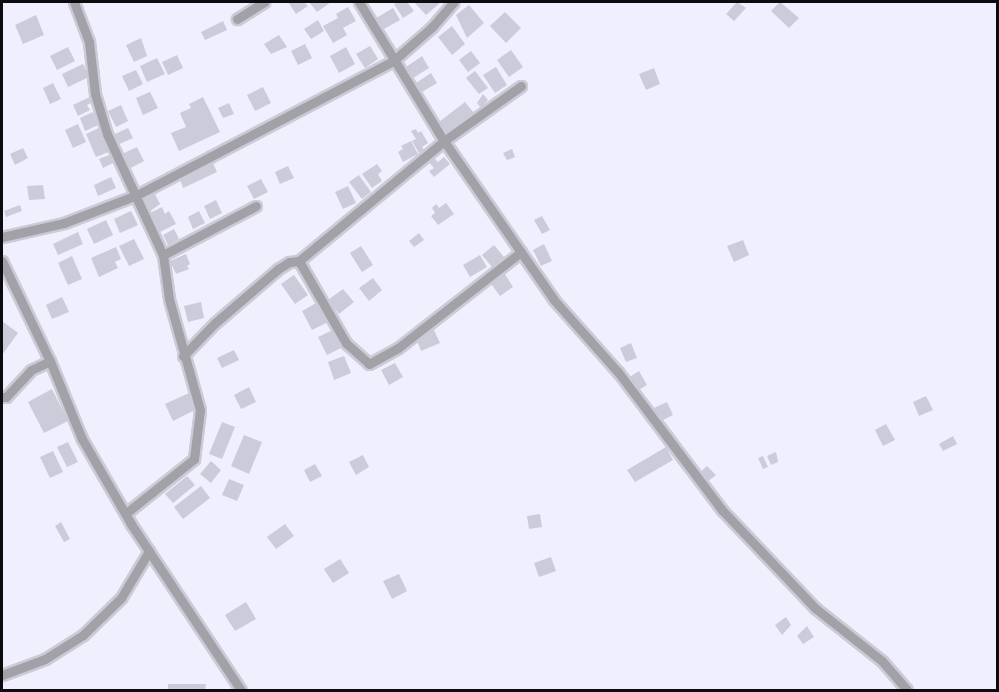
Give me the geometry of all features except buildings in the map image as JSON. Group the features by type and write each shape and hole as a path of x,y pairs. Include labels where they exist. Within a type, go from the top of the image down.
{"street":[{"path":"74,2 89,42 95,94 107,134 163,255 169,299 183,356 200,410 194,459 126,513"},
{"path":"237,19 264,2"},
{"path":"359,2 444,141 554,300 618,372 722,510 814,608 882,661 907,690"},
{"path":"2,237 64,223 137,195 393,61 432,27 454,2"},
{"path":"183,356 215,323 278,269 289,262 299,261 444,141 521,86"},
{"path":"163,255 256,206"},
{"path":"299,261 346,343 362,361 369,364 398,348 521,252"},
{"path":"2,261 50,361 82,439 149,551 241,690"},
{"path":"2,397 6,397 31,370 50,361"},
{"path":"2,675 45,659 83,635 121,598 149,551"}]}
